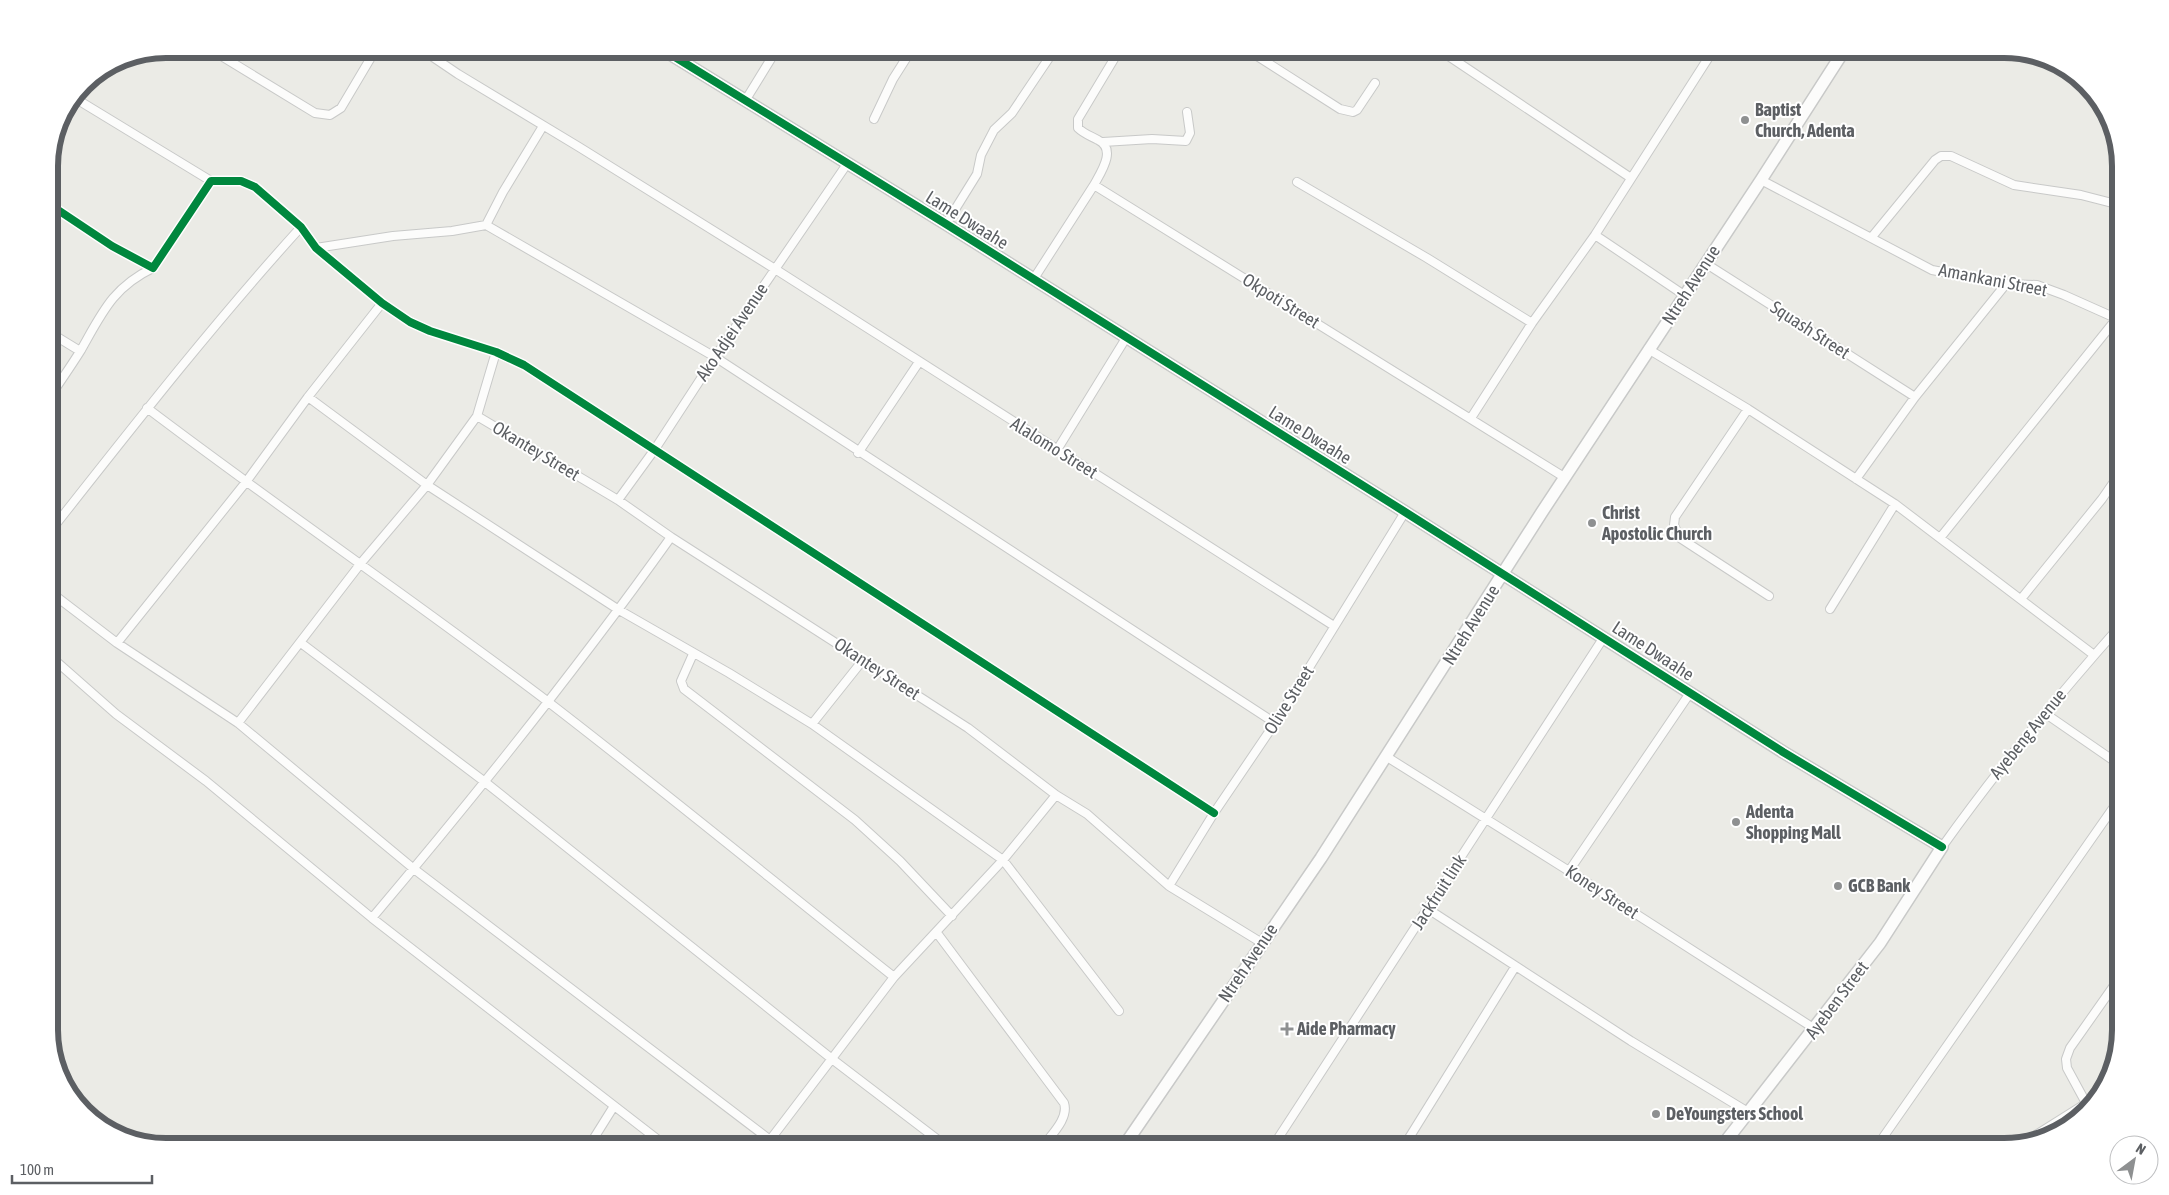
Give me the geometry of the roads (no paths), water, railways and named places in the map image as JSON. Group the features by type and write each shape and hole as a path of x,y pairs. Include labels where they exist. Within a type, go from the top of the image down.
{"street":[{"path":"225,58 315,113 330,115 341,108 371,58"},
{"name":"Alalomo Street","path":"434,58 774,269 1334,626"},
{"name":"Lame Dwaahe","path":"676,58 946,224 1604,637 1783,752 1942,847"},
{"path":"745,101 771,58"},
{"path":"874,119 893,79 906,58"},
{"path":"946,224 977,174 981,155 994,130 1012,113 1050,58"},
{"path":"1115,58 1078,119 1078,128 1082,132 1103,142 1152,139 1186,141 1190,133 1187,112"},
{"path":"1260,58 1340,109 1353,112 1357,110 1375,83"},
{"path":"1451,58 1631,178"},
{"path":"1471,418 1532,323 1595,236 1708,58"},
{"name":"Ntreh Avenue","path":"1132,1138 1321,858 1564,477 1761,180 1839,58"},
{"path":"79,101 211,181 241,181 255,187 301,227 316,248 382,303 410,322 430,332 496,352 524,365 1214,813"},
{"path":"486,225 503,192 543,126"},
{"path":"1033,280 1094,185 1106,161 1108,149 1103,142"},
{"path":"1871,238 1935,160 1941,156 1951,156 2014,185 2081,195 2111,203"},
{"name":"Ako Adjei Avenue","path":"618,500 655,449 846,164"},
{"name":"Amankani Street","path":"1761,180 1932,270 2006,284 2037,286 2064,295 2111,316"},
{"path":"58,385 80,352 101,314 118,292 135,277 153,268 211,181"},
{"path":"1296,182 1427,258 1532,323"},
{"name":"Okpoti Street","path":"1094,185 1564,477"},
{"path":"58,210 112,246 153,268"},
{"path":"316,248 393,236 452,231 486,225 715,357 858,453 1275,723"},
{"path":"58,522 147,408 256,277 301,227"},
{"path":"1595,236 1684,295"},
{"name":"Squash Street","path":"1705,263 1915,397"},
{"path":"1856,479 1915,397 2006,284"},
{"path":"117,642 246,482 308,397 382,303"},
{"path":"1940,538 2111,329"},
{"path":"58,338 80,352"},
{"path":"1057,450 1126,338"},
{"path":"1648,349 1748,409 1895,504 2094,654"},
{"path":"238,723 361,563 427,486 477,416 496,352"},
{"path":"858,453 919,362"},
{"path":"308,397 427,486 619,610 729,673 812,724 1004,860 1119,1011"},
{"path":"147,408 246,482 361,563 548,702 894,977"},
{"path":"1748,409 1675,516 1674,525 1680,538 1769,596"},
{"name":"Okantey Street","path":"477,416 618,500 671,537 968,728 1056,795 1087,814 1169,886 1262,943"},
{"path":"2020,599 2111,485"},
{"path":"1830,609 1895,504"},
{"name":"Olive Street","path":"1169,886 1214,813 1275,723 1405,512"},
{"path":"372,918 485,782 548,702 619,610 671,537"},
{"path":"58,598 117,642 238,723 414,869 767,1138"},
{"name":"Jackfruit link","path":"1278,1138 1604,637"},
{"name":"Ayebeng Avenue","path":"1942,847 1988,783 2094,654 2112,637"},
{"path":"301,643 485,782 832,1059 936,1138"},
{"path":"693,654 680,681 684,690 855,820 900,861 952,916"},
{"path":"812,724 864,660"},
{"path":"58,663 116,714 206,781 372,918 656,1138"},
{"path":"1569,871 1690,693"},
{"path":"2046,714 2112,759"},
{"name":"Koney Street","path":"1387,757 1815,1029"},
{"path":"772,1138 894,977 938,933 1004,860 1056,795"},
{"path":"1883,1138 2112,810"},
{"name":"Ayeben Street","path":"1728,1138 1815,1029 1880,943 1942,847"},
{"path":"1428,909 1515,967 1748,1112"},
{"path":"938,933 1064,1103 1066,1110 1064,1117 1049,1138"},
{"path":"1409,1138 1515,967"},
{"path":"2086,1099 2067,1068 2066,1059 2070,1048 2112,988"},
{"path":"594,1138 614,1106"},
{"path":"2046,1128 2077,1109"}],"place":[{"name":"Baptist Church, Adenta","path":"1745,120"},
{"name":"Christ Apostolic Church","path":"1592,523"},
{"name":"Adenta Shopping Mall","path":"1736,822"},
{"name":"GCB Bank","path":"1838,886"},
{"name":"Aide Pharmacy","path":"1287,1029"},
{"name":"DeYoungsters School","path":"1656,1114"}]}
